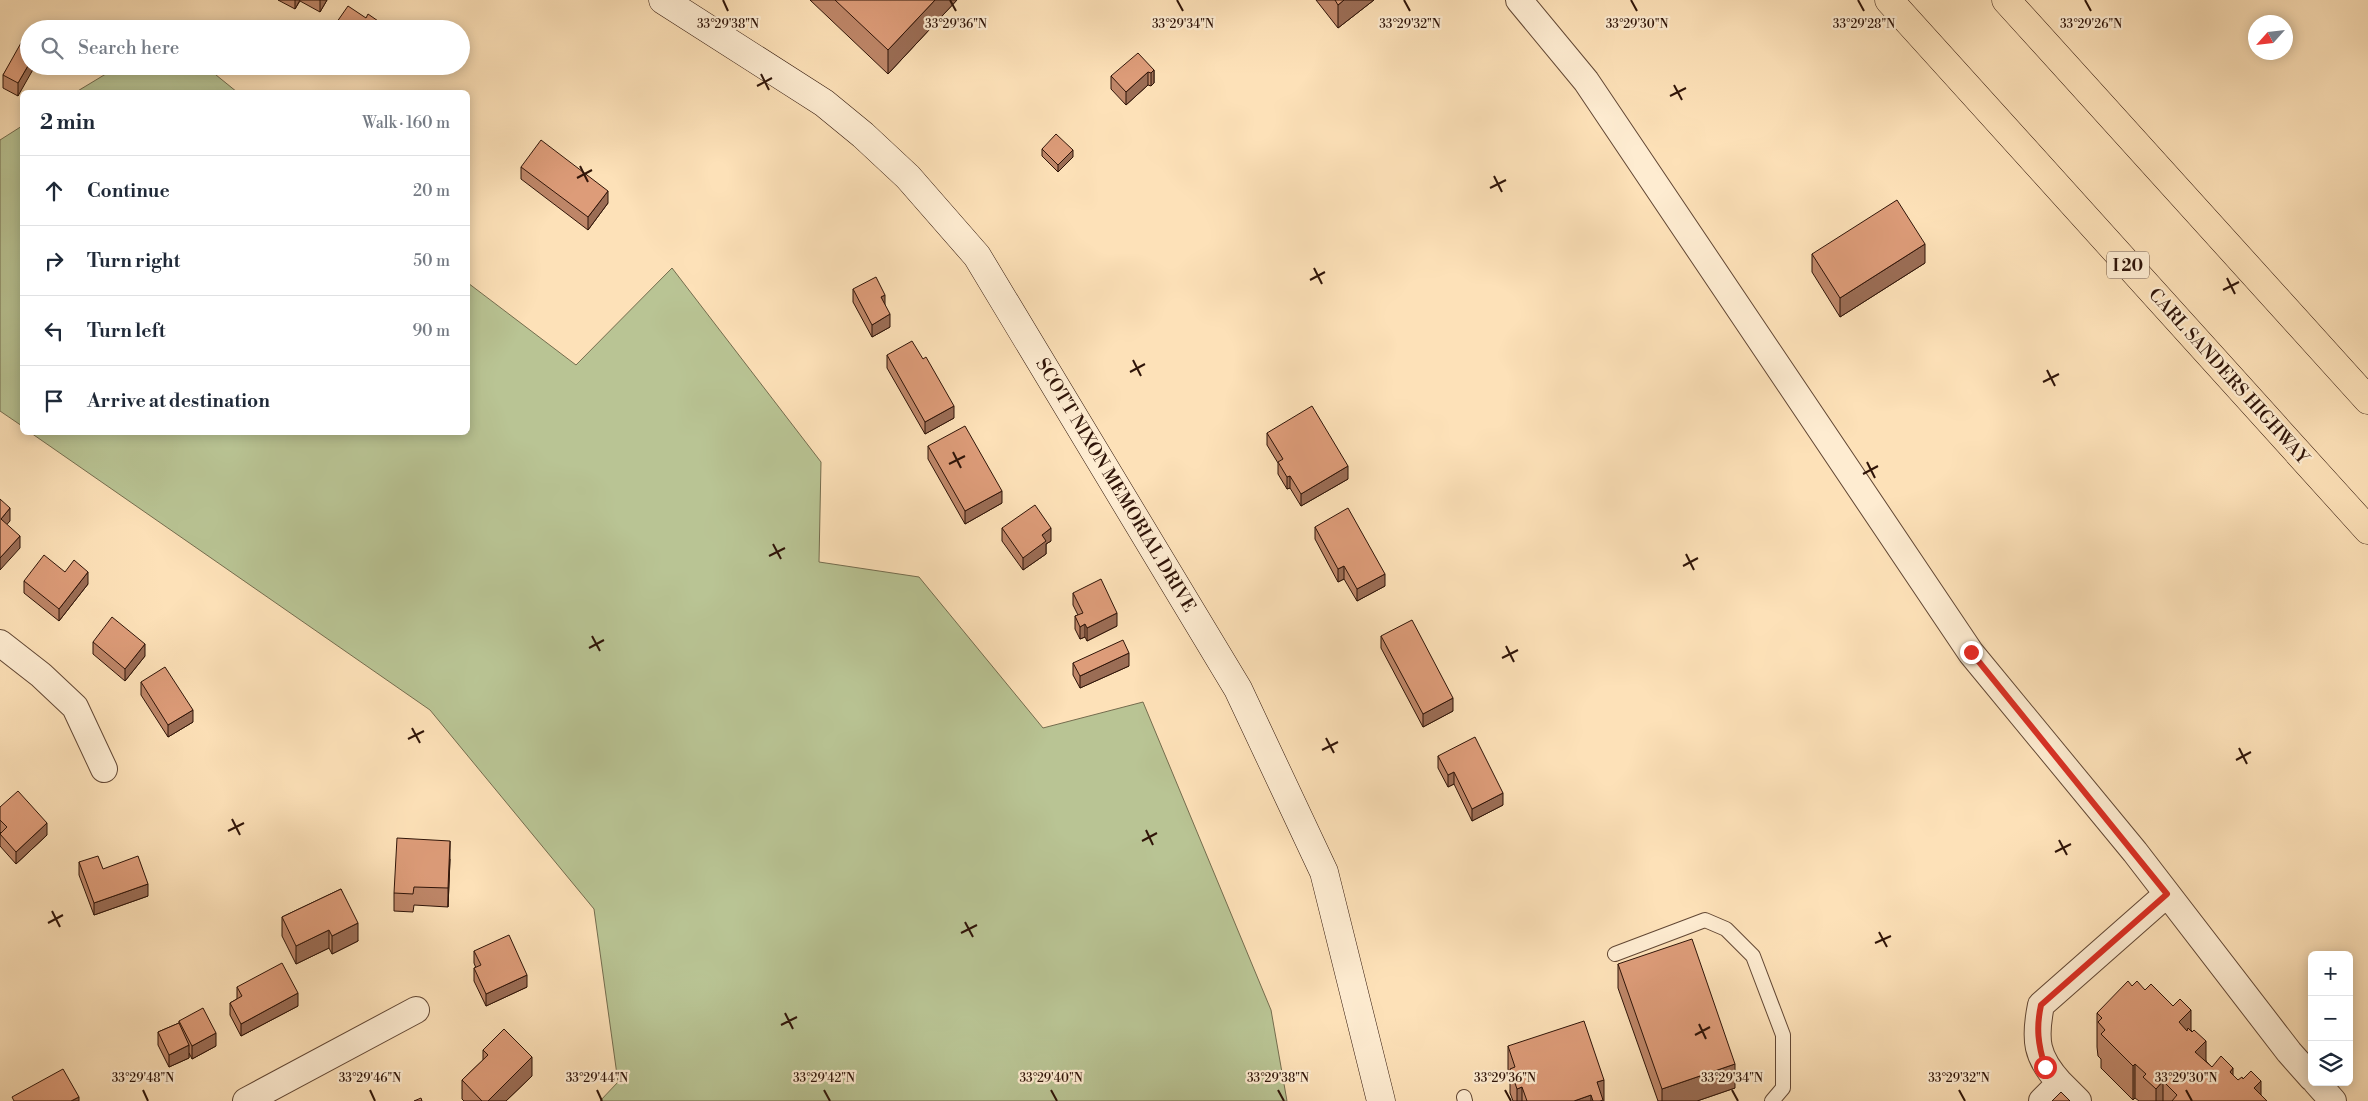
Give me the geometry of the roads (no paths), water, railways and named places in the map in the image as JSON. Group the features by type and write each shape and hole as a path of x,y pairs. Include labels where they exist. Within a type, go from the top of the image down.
{"highway":[{"name":"CARL SANDERS HIGHWAY","path":"1889,0 2368,530"},
{"path":"2006,0 2368,400"}],"main road":[{"name":"SCOTT NIXON MEMORIAL DRIVE","path":"663,0 824,103 863,135 908,177 977,256 1238,689 1324,872 1380,1101"}],"street":[{"path":"1519,0 1586,81 1971,652 2167,894 2289,1052 2308,1073"},
{"path":"0,642 41,675 75,707 104,769"},
{"path":"2060,1095 2045,1067 2038,1045 2037,1025 2041,1005 2167,894"},
{"path":"246,1101 416,1010"},
{"path":"2319,1086 2332,1101"}],"lane":[{"path":"1615,954 1705,920 1726,929 1753,956 1783,1035 1783,1088 1772,1101"}]}
